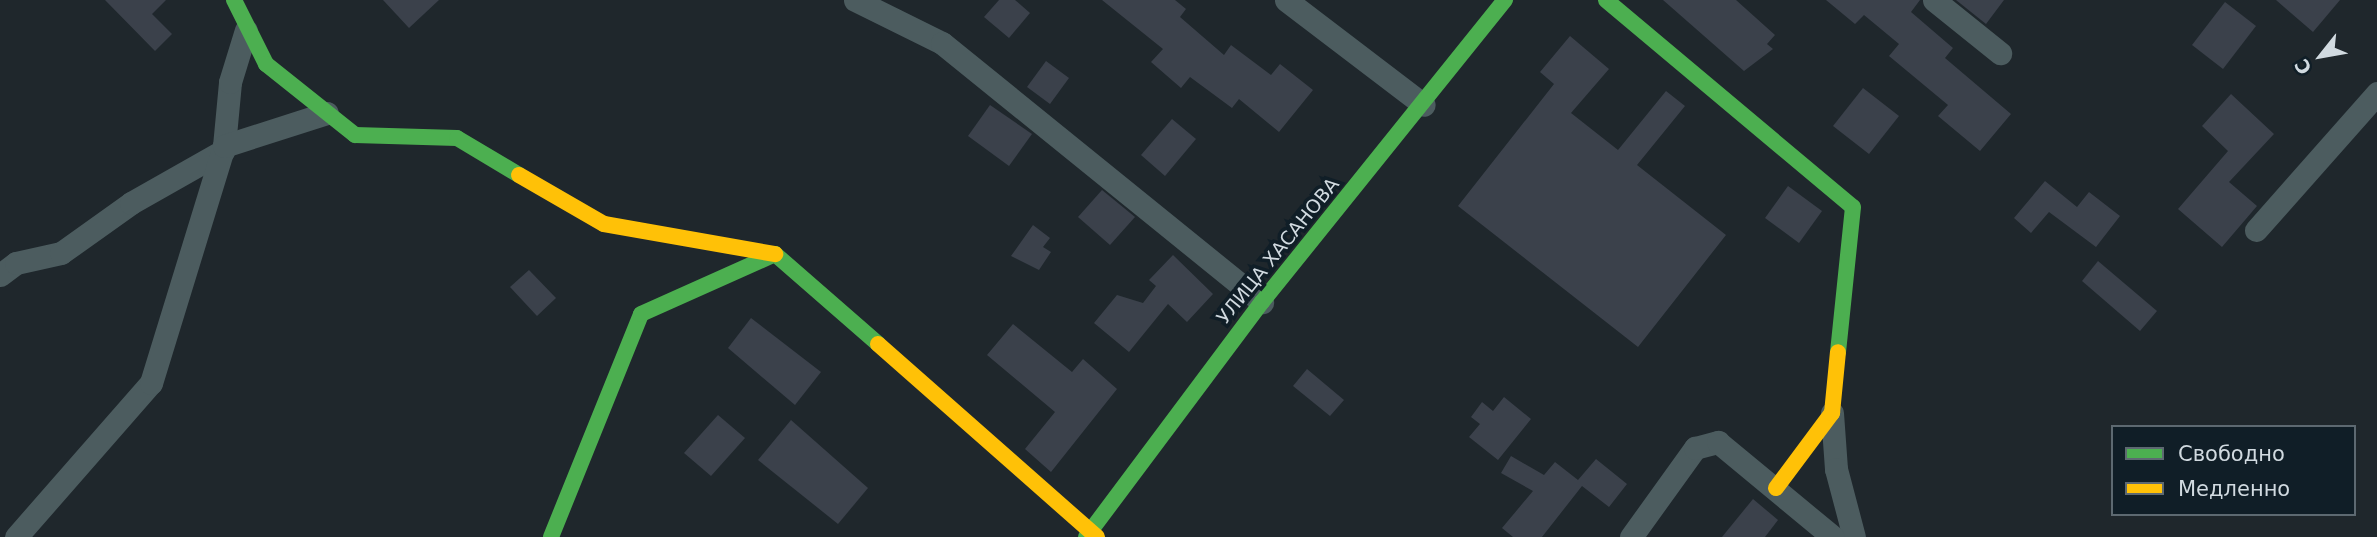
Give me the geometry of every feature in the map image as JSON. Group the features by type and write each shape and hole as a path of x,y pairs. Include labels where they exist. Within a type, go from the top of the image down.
{"street":[{"path":"234,0 246,30 266,64 355,135 457,138 604,224 775,254 1091,535"},
{"path":"855,0 942,43 1262,302"},
{"path":"1286,0 1424,105"},
{"name":"УЛИЦА ХАСАНОВА","path":"1091,535 1262,302 1424,105 1505,0"},
{"path":"1606,0 1853,207 1832,413 1836,469 1854,537"},
{"path":"1934,0 2000,53"},
{"path":"16,537 151,383 224,149 229,82 246,30"},
{"path":"2256,230 2377,93"},
{"path":"0,275 16,262 61,253 131,203 224,149 327,113"},
{"path":"551,537 641,314 775,254"},
{"path":"1776,488 1832,413"},
{"path":"1631,537 1695,448 1718,442 1833,537"}],"building":[{"path":"105,0 166,0 152,14 172,34 155,51"},
{"path":"383,0 439,0 409,28"},
{"path":"999,0 1015,0 1030,13 1009,38 984,17"},
{"path":"1102,0 1175,0 1186,9 1180,17 1224,55 1231,45 1271,75 1280,64 1313,90 1279,132 1239,99 1232,108 1190,77 1181,88 1151,62 1163,49"},
{"path":"1663,0 1736,0 1775,35 1767,44 1773,49 1744,71"},
{"path":"1826,0 1920,0 1911,12 1953,48 1945,58 2011,114 1980,151 1938,116 1948,105 1889,56 1899,44 1864,15 1855,24"},
{"path":"1956,0 2004,0 1986,24"},
{"path":"2276,0 2340,0 2313,32"},
{"path":"2225,2 2256,26 2223,69 2192,45"},
{"path":"1570,36 1609,69 1571,113 1618,150 1666,91 1685,106 1637,165 1726,235 1638,347 1458,206 1554,84 1540,72"},
{"path":"1046,61 1069,78 1050,104 1027,87"},
{"path":"1863,88 1899,116 1869,154 1833,126"},
{"path":"2231,94 2274,134 2229,182 2257,206 2222,247 2178,209 2228,151 2202,126"},
{"path":"990,105 1032,134 1009,166 968,136"},
{"path":"1172,119 1196,139 1165,176 1141,155"},
{"path":"2045,181 2077,207 2089,192 2120,216 2096,247 2049,212 2031,233 2014,218"},
{"path":"1788,186 1822,211 1799,243 1765,218"},
{"path":"1102,190 1135,217 1110,245 1078,217"},
{"path":"1033,225 1050,238 1043,247 1051,252 1039,270 1011,256"},
{"path":"1173,255 1213,294 1187,322 1168,304 1129,352 1094,323 1117,295 1143,303 1156,286 1149,280"},
{"path":"2098,261 2157,311 2140,331 2082,281"},
{"path":"529,270 556,298 537,316 510,287"},
{"path":"751,318 821,372 795,405 728,348"},
{"path":"1013,324 1072,372 1083,359 1117,389 1051,472 1025,449 1055,412 987,355"},
{"path":"1307,369 1344,400 1330,416 1293,386"},
{"path":"1504,397 1531,419 1498,460 1469,437 1480,424 1471,417 1482,402 1493,411"},
{"path":"718,415 745,438 711,476 684,453"},
{"path":"791,420 868,488 838,524 758,460"},
{"path":"1511,456 1544,475 1555,462 1578,480 1596,459 1627,484 1609,507 1582,486 1542,537 1513,537 1502,528 1533,491 1501,473"},
{"path":"1753,499 1778,520 1765,537 1722,537"}],"traffic: fast":[{"path":"234,0 266,64 355,135 457,138 519,175"},
{"path":"1086,537 1262,302 1505,0"},
{"path":"1606,0 1853,207 1838,352"},
{"path":"551,537 641,314 775,254 878,344"}],"traffic: slow":[{"path":"519,175 604,224 775,254"},
{"path":"878,344 1097,537"},
{"path":"1776,488 1832,413 1838,352"}]}
